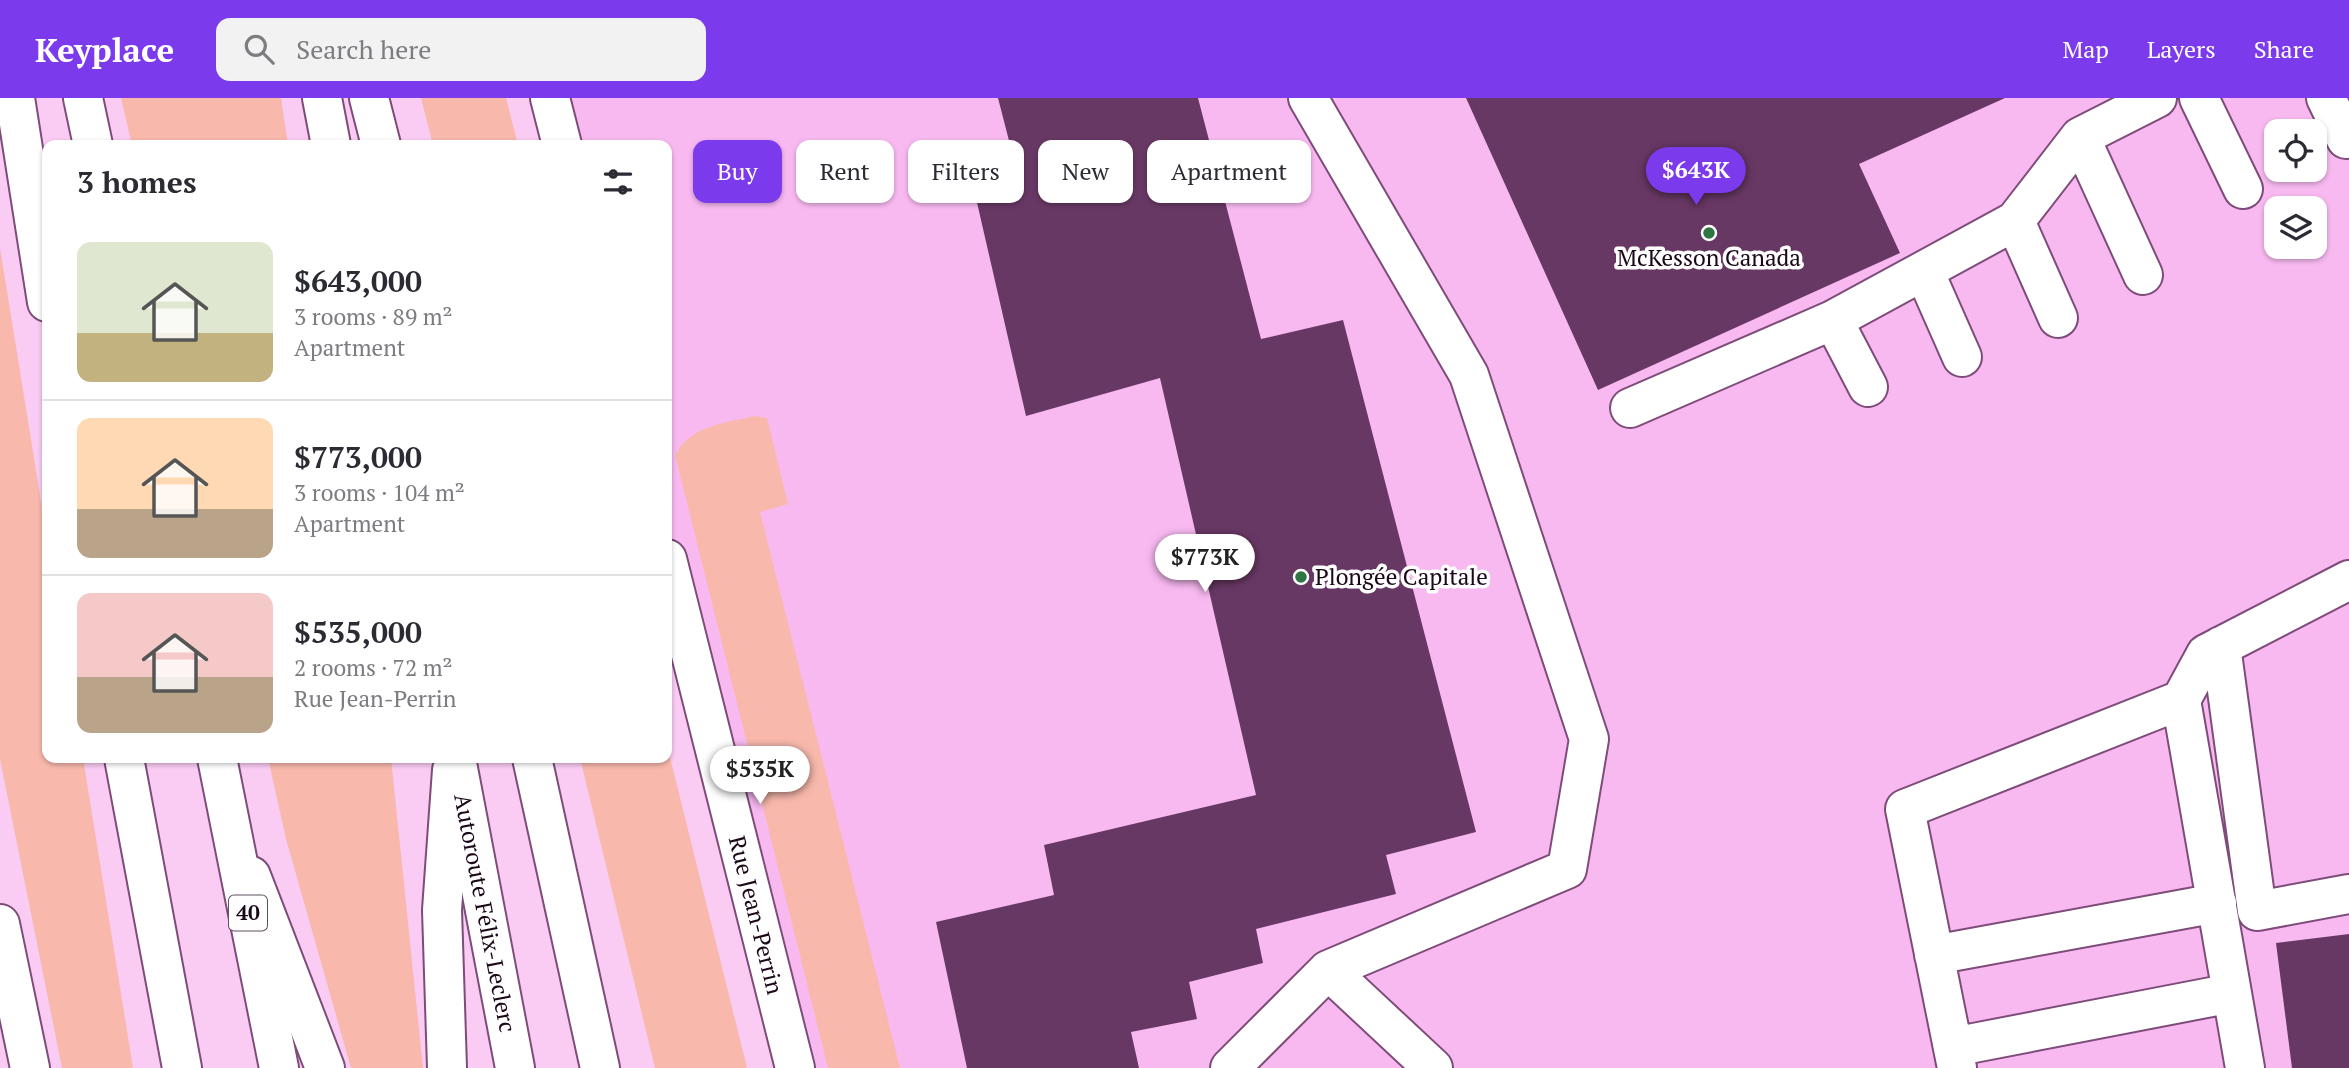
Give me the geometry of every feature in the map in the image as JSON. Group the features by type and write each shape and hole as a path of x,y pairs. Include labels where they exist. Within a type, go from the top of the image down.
{"main road":[{"path":"15,98 42,270"},
{"path":"83,98 92,140"},
{"path":"322,98 330,140"},
{"path":"369,98 380,140"},
{"path":"551,98 561,140"},
{"path":"1230,1068 1328,970 1567,869 1589,739 1469,375 1308,98"},
{"path":"1630,408 1833,320 2015,221 2080,137 2158,98"},
{"path":"2199,98 2243,189"},
{"path":"2326,98 2346,139"},
{"path":"2080,137 2143,275"},
{"path":"2015,221 2058,318"},
{"path":"1924,271 1962,357"},
{"path":"1833,320 1868,387"},
{"name":"Rue Jean-Perrin","path":"672,579 795,1068"},
{"path":"2232,993 1955,1058 1905,809 2180,700 2206,654 2349,580"},
{"path":"2221,646 2257,911 2349,894"},
{"path":"2180,700 2245,1068"},
{"path":"125,763 182,1068"},
{"name":"40","path":"218,763 279,1068"},
{"path":"447,1068 442,910 454,763"},
{"name":"Autoroute Félix-Leclerc","path":"455,763 515,1068"},
{"path":"533,763 600,1068"},
{"path":"231,825 325,1068"},
{"path":"1934,955 2217,903"},
{"path":"568,914 608,1068"},
{"path":"0,924 8,999 30,1068"},
{"path":"157,942 175,1068"},
{"path":"1328,970 1433,1068"}],"shaded area":[{"path":"121,98 281,98 287,140 131,140"},
{"path":"421,98 506,98 517,140 432,140"},
{"path":"550,98 2349,98 2349,1068 795,1068 672,579 672,140 561,140"},
{"path":"0,248 42,507 42,763 84,763 133,1068 62,1068 0,759"},
{"path":"754,416 767,418 788,504 760,512 900,1068 828,1068 675,455 690,437 709,427"},
{"path":"269,763 392,763 423,1068 351,1068 286,839"},
{"path":"581,763 671,763 747,1068 655,1068"}],"building":[{"path":"998,98 1198,98 1209,140 1147,140 1147,203 1225,203 1261,339 1343,320 1476,832 1386,855 1396,894 1256,929 1263,963 1189,982 1197,1019 1131,1032 1139,1068 967,1068 936,922 1054,895 1044,845 1256,795 1160,378 1026,416 977,203 1024,203 1024,140 1009,140"},
{"name":"McKesson Canada","path":"1466,98 2005,98 1859,164 1900,253 1598,390"},
{"path":"2349,934 2349,1068 2292,1068 2276,943"}],"place":[{"name":"McKesson Canada","path":"1709,233"},
{"name":"Plongée Capitale","path":"1301,577"}]}
